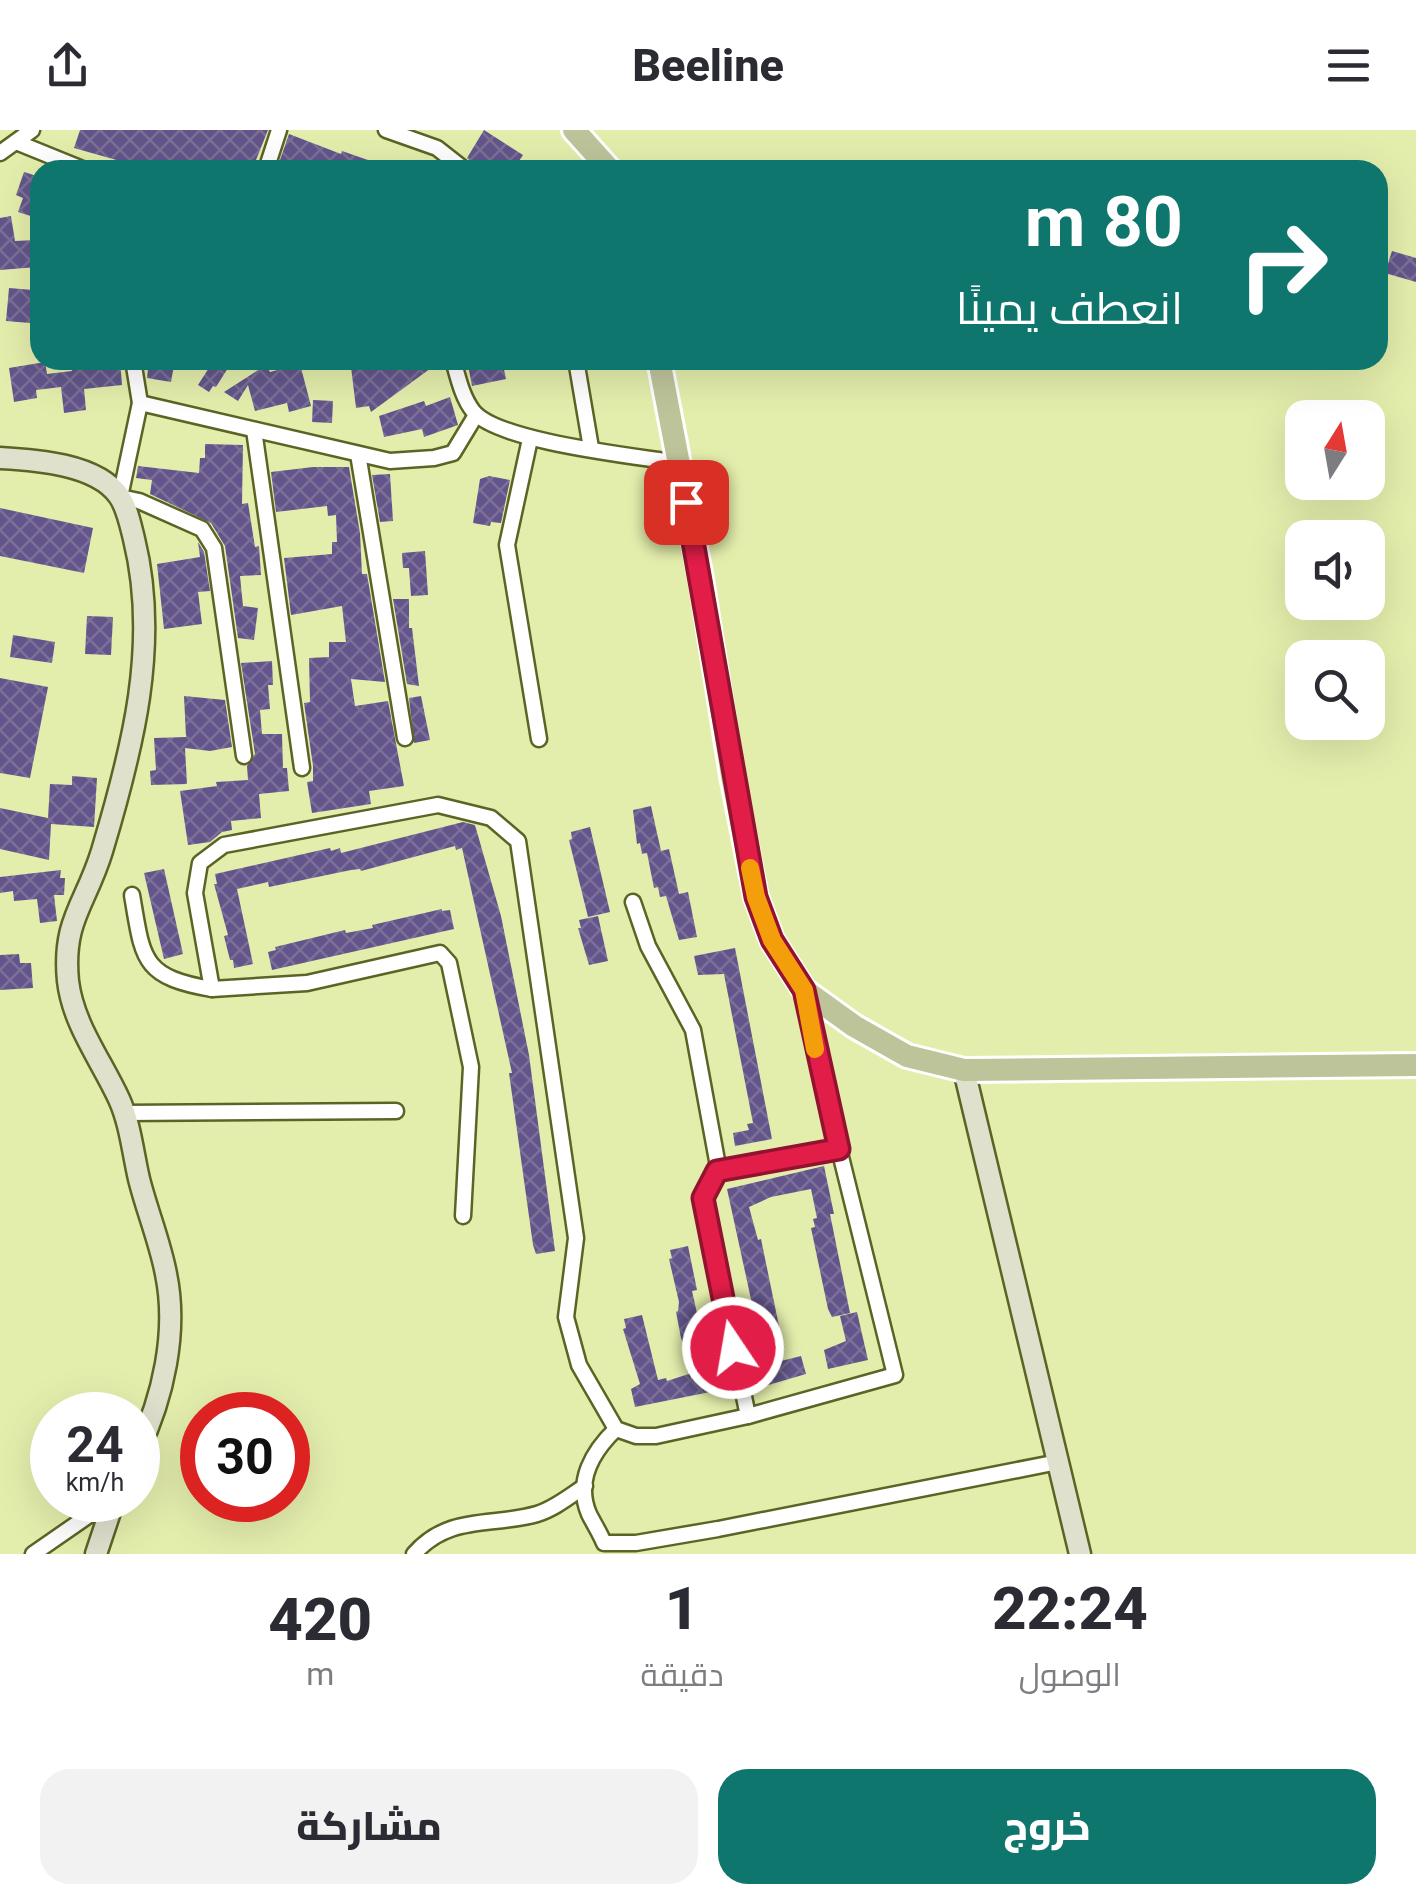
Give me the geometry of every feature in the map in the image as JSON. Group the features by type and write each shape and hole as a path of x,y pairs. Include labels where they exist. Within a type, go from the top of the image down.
{"main road":[{"path":"574,130 601,160"},
{"path":"661,370 756,897 772,940 804,990 854,1026 906,1056 964,1070 1416,1065"},
{"path":"0,458 70,468 99,478 120,497 141,570 144,657 130,755 100,858 72,921 67,948 68,984 78,1022 124,1113 167,1276 169,1335 159,1392"},
{"path":"964,1070 1080,1554"},
{"path":"96,1554 105,1522"}],"street":[{"path":"0,152 32,130"},
{"path":"269,160 279,130"},
{"path":"386,130 437,148 453,160"},
{"path":"16,142 60,160"},
{"path":"134,370 140,403 120,497 139,501 202,529 214,548 244,756"},
{"path":"456,370 464,396 476,415 530,439 678,464"},
{"path":"578,370 591,448"},
{"path":"140,403 390,461 453,453 476,415"},
{"path":"254,430 302,768"},
{"path":"530,439 507,545 540,739"},
{"path":"358,454 406,738"},
{"path":"212,989 195,892 200,864 224,845 438,805 492,818 518,841 576,1238 566,1317 578,1365 616,1429 636,1436 656,1436 748,1416 894,1375 804,990"},
{"path":"132,895 142,951 158,974 212,989 307,983 440,953 449,963 471,1067 463,1216"},
{"path":"633,902 648,946 692,1030 716,1143 717,1171 703,1198 748,1416"},
{"path":"124,1113 396,1110"},
{"path":"717,1171 839,1149"},
{"path":"616,1429 599,1445 589,1463 585,1486 588,1512 605,1548 1058,1462"},
{"path":"414,1554 427,1539 466,1523 540,1513 585,1486"},
{"path":"33,1554 80,1522"}],"building":[{"path":"80,130 268,130 256,160 116,160 74,148"},
{"path":"484,130 523,155 520,160 467,158"},
{"path":"289,134 368,160 280,160"},
{"path":"24,172 30,174 30,216 18,212 23,198 16,195"},
{"path":"11,216 15,241 30,240 30,268 0,270 0,218"},
{"path":"1392,251 1416,258 1416,282 1388,274"},
{"path":"9,288 30,290 30,323 6,321"},
{"path":"30,364 30,370 46,370 47,374 121,370 122,385 84,389 86,410 64,413 61,387 36,390 37,398 14,402 9,368"},
{"path":"148,370 173,370 171,382 147,378"},
{"path":"208,370 227,370 209,392 198,385"},
{"path":"258,370 302,370 311,406 289,412 287,403 255,411 248,385 238,401 224,392"},
{"path":"351,370 428,370 371,412 369,406 356,408"},
{"path":"469,370 504,370 506,379 472,386"},
{"path":"450,397 458,425 424,437 422,429 384,437 379,416"},
{"path":"313,400 333,401 332,423 312,422"},
{"path":"205,444 243,445 242,504 248,503 255,547 259,546 261,575 240,576 243,606 258,608 254,640 238,638 225,546 211,523 150,494 152,480 136,478 138,466 199,473"},
{"path":"349,467 362,574 367,574 385,682 351,679 355,706 388,701 404,786 369,791 371,804 312,813 307,782 313,781 313,766 304,703 310,702 309,658 329,657 329,642 346,642 342,606 291,615 284,558 332,554 332,542 337,542 336,515 328,516 327,506 276,512 271,472"},
{"path":"390,474 393,521 380,522 372,475"},
{"path":"489,476 510,480 501,523 491,522 490,526 473,523 480,479"},
{"path":"0,508 93,528 84,573 0,556"},
{"path":"198,542 204,552 210,591 198,592 202,624 164,629 157,564 200,557"},
{"path":"425,551 428,595 411,596 409,568 403,568 402,553"},
{"path":"393,599 409,599 409,628 419,686 407,684"},
{"path":"87,616 113,617 111,655 85,654"},
{"path":"13,635 55,642 52,663 10,657"},
{"path":"272,661 270,709 260,710 262,734 282,734 283,768 287,768 289,791 259,794 261,818 231,821 232,830 222,832 210,842 188,845 180,791 217,786 216,782 248,780 247,766 255,754 241,663"},
{"path":"0,678 48,687 30,778 0,773"},
{"path":"184,696 225,700 232,747 210,751 185,748 187,784 151,785 150,771 156,770 154,738 186,737"},
{"path":"421,696 430,740 414,743 409,698"},
{"path":"72,776 97,778 94,827 51,824 49,860 0,849 0,808 48,818 50,784 72,785"},
{"path":"651,806 661,851 669,849 679,894 688,892 697,937 679,940 666,896 660,897 658,887 654,888 647,853 642,854 640,843 637,844 633,810"},
{"path":"463,822 475,825 501,916 529,1055 555,1251 536,1254 533,1245 512,1073 462,848 456,850 455,846 361,871 237,889 253,964 234,968 224,936 228,935 214,884 215,874 330,848 340,848 341,853"},
{"path":"590,827 610,912 588,917 569,840 571,832"},
{"path":"164,869 183,954 164,959 144,873"},
{"path":"61,870 60,878 65,878 64,895 54,895 57,921 40,923 37,899 14,901 13,891 0,893 0,877"},
{"path":"450,910 454,929 272,970 268,952 276,950 275,947 345,930 346,933 373,928 372,925"},
{"path":"598,916 608,961 589,965 579,920"},
{"path":"735,948 772,1139 735,1146 733,1133 749,1130 747,1124 753,1123 724,974 698,975 694,956"},
{"path":"19,954 20,963 31,963 33,988 0,990 0,955"},
{"path":"824,1166 850,1313 832,1317 828,1309 811,1228 817,1218 811,1189 771,1197 749,1207 758,1240 761,1239 780,1331 759,1336 727,1189"},
{"path":"688,1246 697,1290 692,1291 720,1390 635,1407 631,1389 640,1384 623,1329 624,1319 642,1315 658,1380 698,1371 692,1345 685,1347 681,1338 676,1312 679,1302 669,1259 670,1250"},
{"path":"857,1312 868,1360 828,1369 824,1350 846,1341 840,1316"},
{"path":"770,1334 777,1362 801,1356 806,1374 765,1386 753,1338"}],"slow traffic":[{"path":"750,868 772,940 804,990 815,1049"}],"route":[{"path":"686,502 756,897 772,940 804,990 839,1149 717,1171 703,1198 733,1348"}]}
